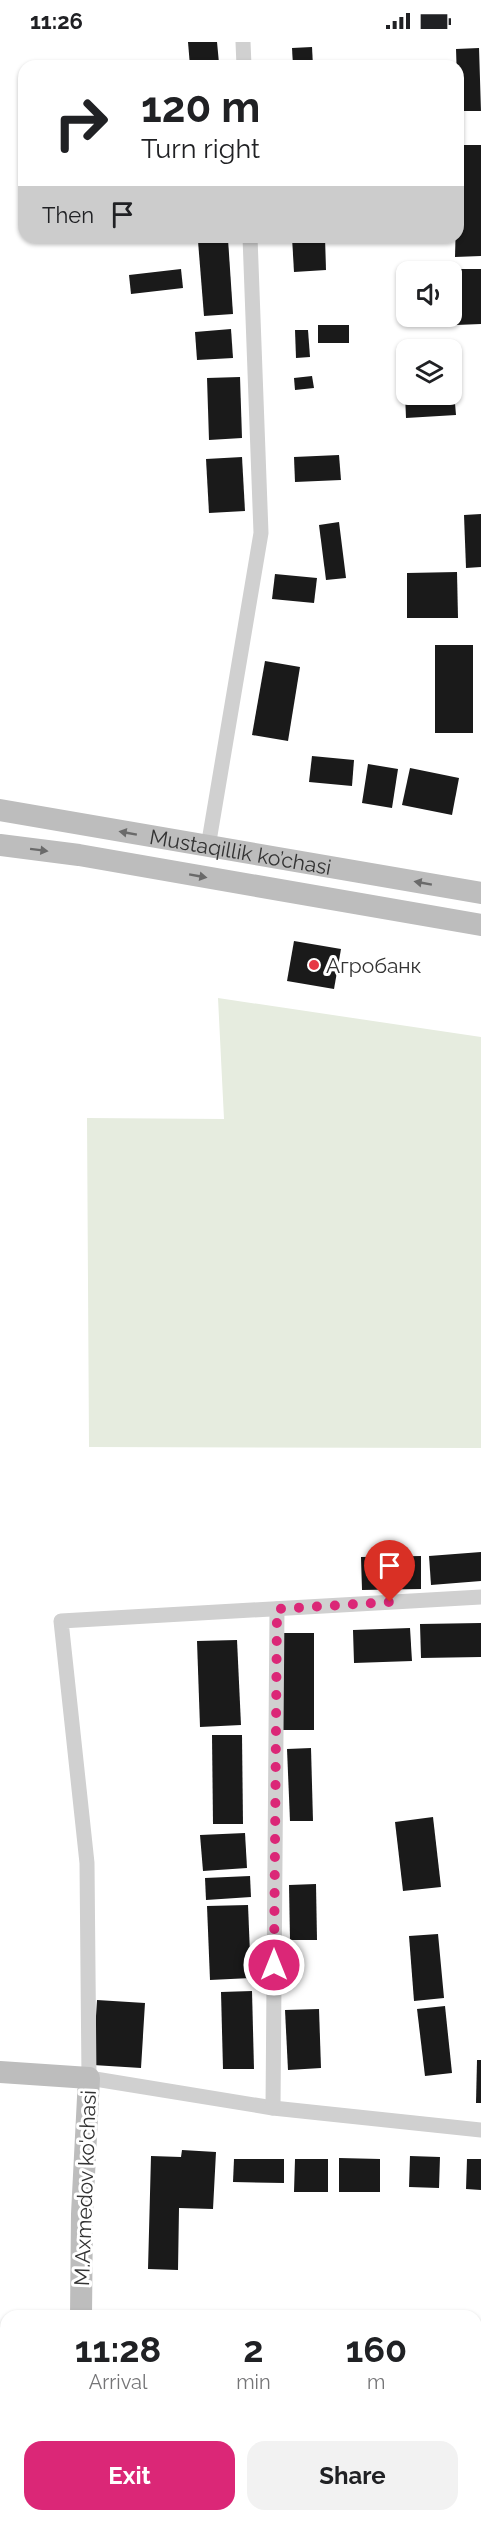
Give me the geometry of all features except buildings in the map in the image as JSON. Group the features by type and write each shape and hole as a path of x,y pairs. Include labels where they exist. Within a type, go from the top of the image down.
{"street":[{"path":"243,42 244,60"},
{"path":"208,847 261,534 250,243"},
{"name":"Mustaqillik ko’chasi","path":"0,810 481,893"},
{"name":"Mustaqillik ko’chasi","path":"0,845 79,855 481,925"},
{"path":"481,1598 61,1621 87,1863 80,2077 273,2108 481,2130"},
{"path":"273,2108 277,1609"},
{"name":"M.Axmedov ko'chasi","path":"0,2072 80,2077 81,2310"}],"shaded area":[{"path":"218,998 481,1037 481,1448 89,1447 87,1118 224,1119"}],"place":[{"name":"Агробанк","path":"314,965"}],"route":[{"path":"274,1965 277,1609 390,1602"}]}
